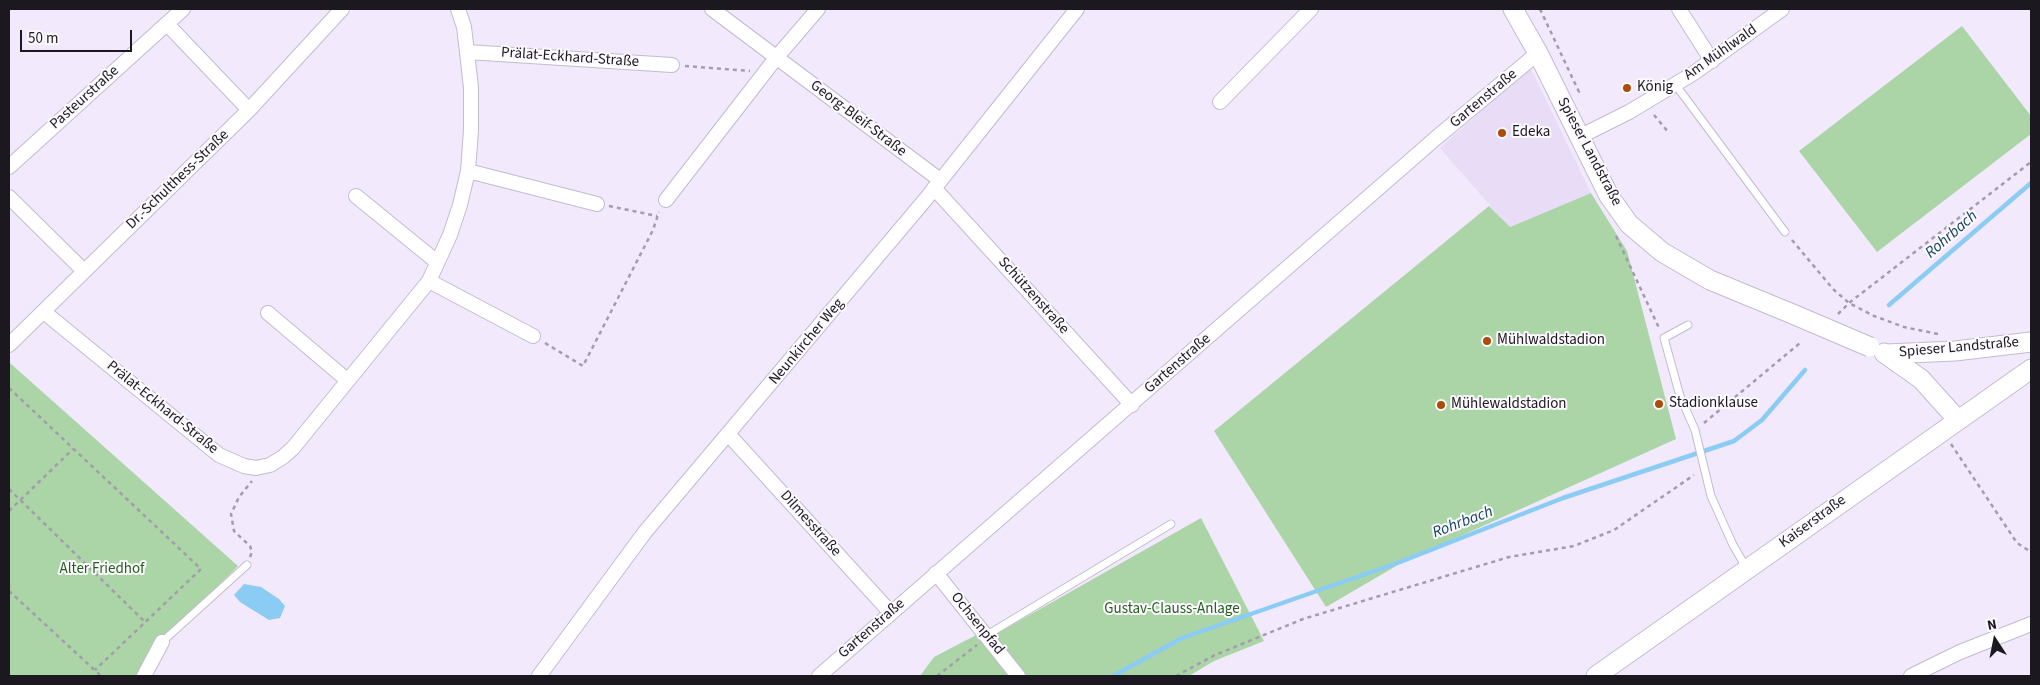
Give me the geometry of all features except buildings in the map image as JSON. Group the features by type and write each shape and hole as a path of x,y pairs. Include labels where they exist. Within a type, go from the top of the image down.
{"street":[{"name":"Pasteurstraße","path":"9,167 183,9"},
{"name":"Dr.-Schulthess-Straße","path":"9,346 250,110 342,9"},
{"path":"256,468 270,465 293,448 429,281 460,205 468,171 471,96 468,52 464,27 458,9"},
{"name":"Georg-Bleif-Straße","path":"712,9 937,184"},
{"path":"666,200 776,58 818,9"},
{"name":"Neunkircher Weg","path":"540,676 645,532 937,184 1077,9"},
{"path":"1220,102 1312,9"},
{"name":"Spieser Landstraße","path":"1513,9 1538,53 1609,196 1629,224 1662,252 1710,280 1878,350 1921,379 1957,419"},
{"path":"1679,9 1712,61"},
{"name":"Am Mühlwald","path":"1579,136 1629,112 1712,61 1782,9"},
{"path":"167,24 250,110"},
{"name":"Prälat-Eckhard-Straße","path":"468,52 672,65"},
{"name":"Gartenstraße","path":"819,676 1436,138 1538,53"},
{"path":"468,171 596,204"},
{"name":"Schützenstraße","path":"937,184 1132,405"},
{"path":"356,196 437,262"},
{"path":"9,198 84,271"},
{"path":"429,281 533,336"},
{"name":"Prälat-Eckhard-Straße","path":"44,312 219,454 232,462 256,468"},
{"path":"268,313 347,380"},
{"name":"Spieser Landstraße","path":"1878,350 1955,351 2031,342"},
{"name":"Kaiserstraße","path":"1596,676 1748,570 1957,419 2031,369"},
{"name":"Dilmesstraße","path":"728,435 891,613"},
{"name":"Ochsenpfad","path":"936,573 1018,676"},
{"path":"1911,676 1960,652 2031,624"},
{"path":"144,676 162,642"}],"lane":[{"path":"1675,84 1785,232"},
{"path":"1688,324 1664,338 1680,396 1695,430 1711,496 1733,545 1748,570"},
{"path":"987,636 1171,524"},
{"path":"162,642 247,565"}],"path":[{"path":"672,65 766,72"},
{"path":"1654,115 1669,133"},
{"path":"1838,314 1849,303 2031,162"},
{"path":"533,336 583,366 654,230 657,216 666,200"},
{"path":"596,204 657,216"},
{"path":"1613,230 1664,338"},
{"path":"1785,232 1833,289 1857,308 1882,319"},
{"path":"1695,430 1800,343"},
{"path":"9,388 201,569 95,670"},
{"path":"1942,430 2017,543 2031,552"},
{"path":"9,511 73,449"},
{"path":"1176,676 1216,655 1303,619 1509,557 1574,546 1614,530 1705,467"},
{"path":"247,565 252,552 250,546 234,531 231,514 239,497 254,480 256,468"},
{"path":"9,489 146,623"},
{"path":"9,591 101,676"},
{"path":"937,676 987,636"}],"shaded area":[{"path":"1530,67 1591,193 1509,227 1440,148"}],"green space":[{"path":"1962,26 2031,116 2031,134 1877,252 1799,151"},
{"name":"Mühlwaldstadion","path":"1591,193 1627,251 1676,439 1403,562 1326,607 1214,431 1489,206 1510,227"},
{"name":"Alter Friedhof","path":"10,363 238,566 156,649 144,676 9,676"},
{"name":"Gustav-Clauss-Anlage","path":"1201,518 1264,641 1214,661 1189,676 920,676 934,657 982,632 987,639"}],"water":[{"path":"244,584 261,587 279,599 285,606 280,618 269,620 240,602 234,595"}],"waterway":[{"name":"Rohrbach","path":"1889,305 2031,183"},
{"name":"Rohrbach","path":"1113,676 1182,638 1400,562 1563,498 1734,441 1762,420 1805,370"}],"place":[{"name":"König","path":"1627,88"},
{"name":"Edeka","path":"1502,133"},
{"name":"Mühlwaldstadion","path":"1487,341"},
{"name":"Stadionklause","path":"1659,404"},
{"name":"Mühlewaldstadion","path":"1441,405"}]}
